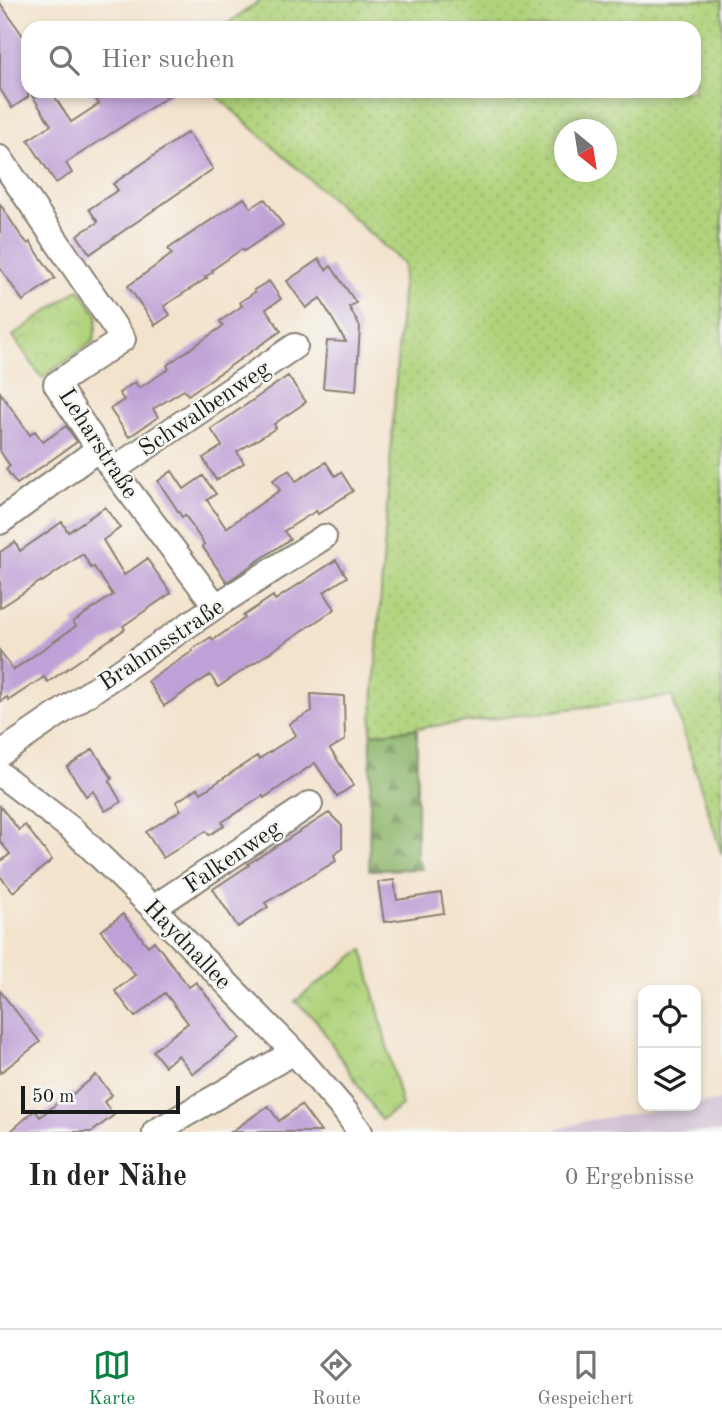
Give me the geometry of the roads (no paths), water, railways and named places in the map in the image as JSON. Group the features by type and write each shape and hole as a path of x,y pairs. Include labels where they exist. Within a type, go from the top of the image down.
{"street":[{"name":"Leharstraße","path":"0,158 122,339 56,384 113,470 216,606"},
{"name":"Schwalbenweg","path":"113,470 295,346"},
{"path":"0,522 98,449"},
{"name":"Brahmsstraße","path":"0,754 216,606 324,537"},
{"name":"Haydnallee","path":"0,774 73,830 153,908 294,1052 360,1132"},
{"name":"Falkenweg","path":"153,908 310,804"},
{"path":"155,1132 294,1052"}]}
